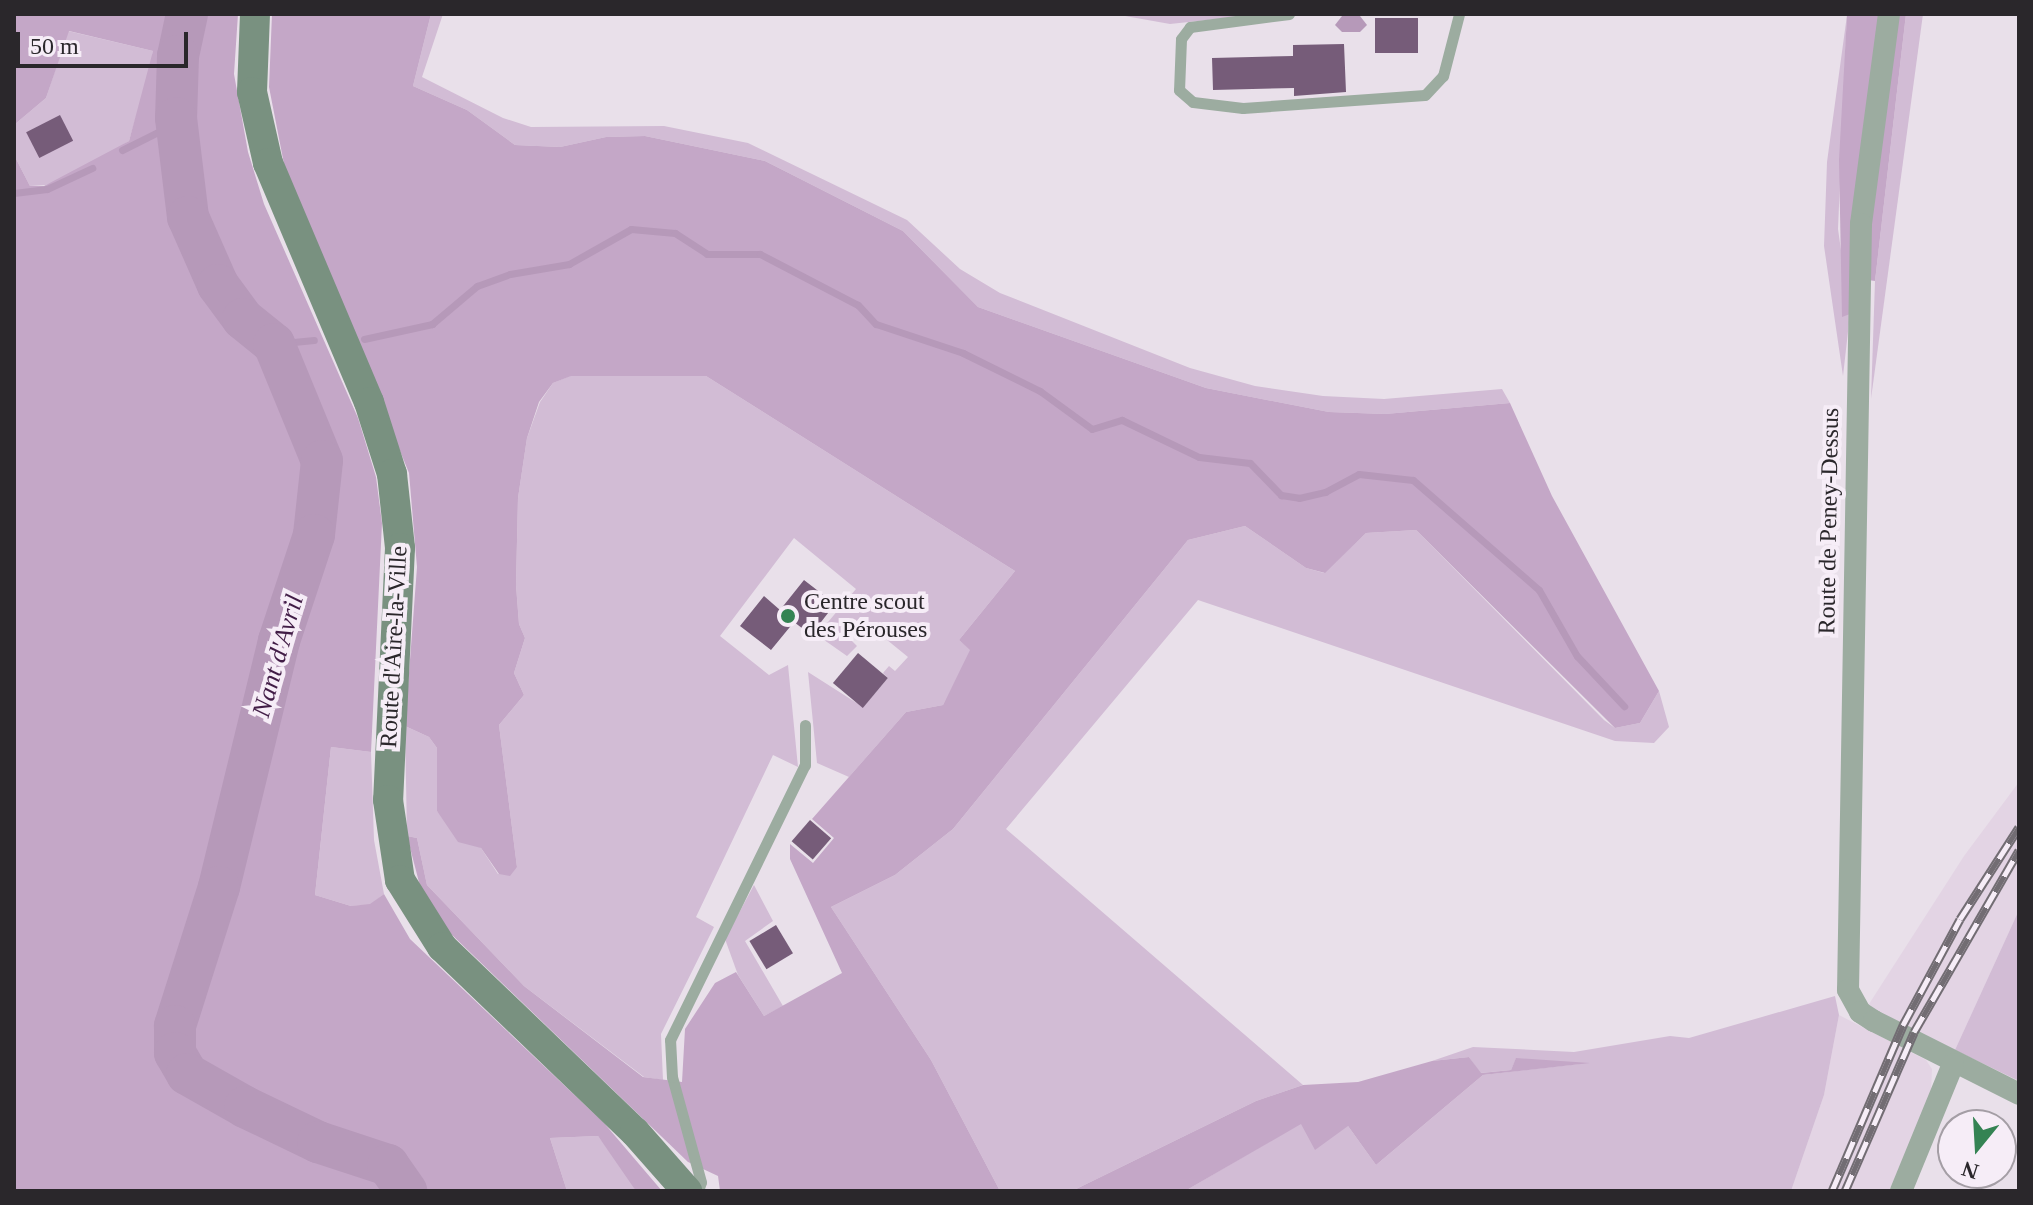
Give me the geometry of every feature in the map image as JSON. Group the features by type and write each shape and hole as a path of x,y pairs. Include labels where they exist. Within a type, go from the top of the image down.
{"street":[{"name":"Route d'Aire-la-Ville","path":"255,14 252,92 268,163 369,402 392,474 400,548 388,800 400,880 442,947 635,1132 687,1191"},
{"name":"Route de Peney-Dessus","path":"1889,14 1861,224 1848,990 1860,1012 1953,1064"},
{"path":"1901,1191 1953,1064 2019,1094"}],"lane":[{"path":"1289,14 1190,27 1181,39 1179,90 1193,102 1243,108 1425,95 1443,76 1459,14"},
{"path":"698,1191 701,1182 672,1077 670,1040 805,765 805,725"}],"shaded area":[{"path":"14,14 238,14 234,74 248,152 264,204 358,418 376,477 382,523 371,752 331,747 315,895 351,906 370,904 384,894 410,939 604,1123 662,1191 636,1191 598,1136 550,1138 567,1191 14,1191 14,155 30,186 44,186 129,141 153,51 69,31 46,98 14,125"},
{"path":"272,14 431,14 413,86 467,110 515,145 560,147 606,137 645,136 765,161 903,231 978,307 1206,388 1329,412 1385,414 1510,403 1552,496 1659,691 1640,723 1615,728 1416,530 1366,533 1325,573 1306,568 1245,526 1188,540 953,829 895,875 831,907 931,1060 1000,1191 720,1191 718,1176 688,1162 449,932 421,890 407,836 417,838 427,885 524,986 643,1077 682,1082 685,1029 715,983 736,972 764,1016 842,973 790,859 790,844 813,863 834,838 812,819 906,712 943,705 970,650 959,640 1015,571 706,376 571,376 553,383 539,402 527,438 518,498 516,585 519,624 525,638 514,673 524,695 499,725 517,867 510,876 499,874 481,848 458,842 437,811 437,748 429,737 405,726 417,567 409,473 284,164 269,87"},
{"path":"431,14 443,14 422,77 503,118 531,127 664,126 748,143 907,220 960,269 1000,293 1190,368 1255,386 1323,396 1384,399 1502,389 1510,403 1385,414 1329,412 1206,388 978,307 903,231 765,161 645,136 606,137 560,147 515,145 467,110 413,86"},
{"path":"1114,14 1264,14 1170,24"},
{"path":"1880,14 1850,314 1842,317 1839,160 1847,15"},
{"path":"1899,14 1906,14 1875,281 1868,280 1869,237"},
{"path":"1906,14 1923,14 1871,399 1875,281"},
{"path":"1847,15 1838,229 1850,314 1843,376 1824,246 1827,162"},
{"path":"1342,16 1360,16 1367,25 1360,32 1342,32 1335,25"},
{"path":"68,31 153,51 151,65 129,141 89,166 46,185 30,186 14,155 14,125 46,98"},
{"path":"669,372 706,376 1015,571 959,640 971,650 943,705 906,712 849,777 817,763 808,672 863,707 888,678 883,673 889,666 895,671 908,657 865,622 850,639 857,646 847,656 817,635 856,589 794,538 720,636 769,675 788,665 798,767 773,755 696,917 714,927 661,1034 663,1080 644,1077 524,986 427,885 417,838 407,836 405,726 429,737 437,748 437,811 481,848 498,874 517,867 499,725 524,695 514,673 525,638 519,624 516,585 518,498 527,438 540,402 553,383 570,376"},
{"path":"1245,526 1306,568 1324,573 1366,533 1416,530 1604,720 1615,728 1640,723 1659,691 1669,727 1654,743 1615,741 1198,600 1006,829 1303,1085 1256,1101 1072,1191 1000,1191 931,1060 831,907 895,875 953,829 1188,540"},
{"path":"331,747 371,752 374,840 384,894 370,905 351,906 315,895"},
{"path":"2019,782 2019,910 1955,1050 1871,1010 1869,1004 1964,856"},
{"path":"754,885 773,921 745,941 783,1006 764,1016 738,975 725,939"},
{"path":"2019,910 2019,1081 1955,1050"},
{"path":"1835,996 1839,1015 1824,1095 1791,1191 1185,1191 1301,1123 1348,1126 1376,1165 1483,1075 1579,1064 1516,1059 1511,1070 1480,1073 1469,1057 1432,1061 1473,1047 1574,1052 1670,1036 1689,1038"},
{"path":"1839,1015 1926,1060 1932,1069 1931,1093 1889,1191 1791,1191 1824,1095"},
{"path":"1469,1057 1481,1073 1511,1070 1516,1058 1590,1063 1483,1075 1376,1165 1348,1126 1315,1150 1301,1124 1185,1191 1072,1191 1256,1101 1303,1085 1358,1082 1432,1061"},
{"path":"598,1136 626,1172 636,1191 567,1191 550,1138"}],"building":[{"path":"1375,18 1418,18 1418,53 1375,53"},
{"path":"1344,44 1346,92 1294,96 1294,88 1213,90 1212,58 1293,56 1293,45"},
{"path":"60,115 73,141 39,158 26,132"},
{"name":"Centre scout des Pérouses","path":"804,580 835,604 811,635 794,622 771,650 740,626 764,596 780,610"},
{"path":"858,653 888,678 863,708 833,683"},
{"path":"810,820 831,838 813,860 792,841"},
{"path":"776,925 793,953 766,969 749,941"}],"waterway":[{"name":"Nant d'Avril","path":"187,14 178,56 176,118 188,217 218,285 243,319 274,344 322,461 314,535 279,641 219,887 175,1026 175,1053 187,1074 245,1107 318,1142 388,1165 406,1191"},
{"path":"122,150 176,123"},
{"path":"14,193 47,189 92,168"},
{"path":"364,339 432,324 477,286 510,274 569,264 631,229 675,233 707,254 760,254 858,305 876,324 963,353 1040,391 1092,429 1122,420 1199,457 1250,463 1281,495 1299,498 1325,492 1359,474 1413,480 1539,590 1577,656 1624,706"},
{"path":"274,344 314,340"}],"railway":[{"path":"1832,1191 1903,1025 1960,919 2019,827"},
{"path":"1845,1191 1914,1032 2019,850"}],"place":[{"name":"Centre scout des Pérouses","path":"788,616"}]}
